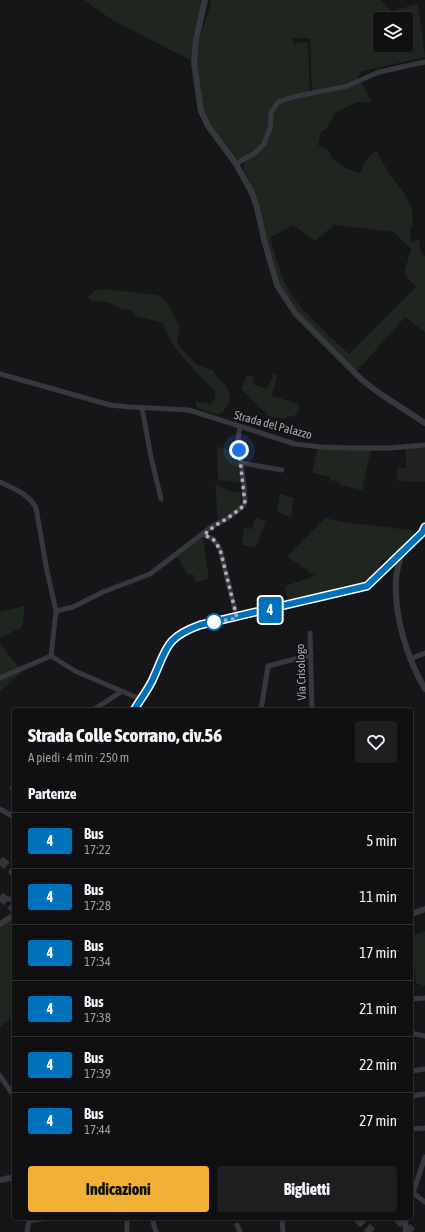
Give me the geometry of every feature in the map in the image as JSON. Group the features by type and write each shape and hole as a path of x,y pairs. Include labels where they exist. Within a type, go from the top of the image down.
{"street":[{"path":"204,0 203,12 196,40 194,63 199,102 208,126 236,164 256,204 277,285 288,305 369,385 425,423"},
{"path":"236,164 255,153 264,144 270,128 271,113 278,102 293,97 347,86 379,72 425,62"},
{"name":"Strada del Palazzo","path":"0,374 110,405 189,410 295,444 322,447 390,448 425,445"},
{"path":"142,408 160,499"},
{"path":"56,611 72,607 103,592 150,574 204,535 214,525 227,519 245,504 238,438 240,427"},
{"path":"241,463 282,470"},
{"path":"0,482 23,493 32,500 36,508 56,611 51,656"},
{"path":"135,708 152,682 165,651 172,639 182,632 200,625 237,618 367,586 424,533"},
{"path":"204,535 213,539 220,549 237,618"},
{"path":"401,554 396,581 400,629 410,659 424,686"},
{"name":"Via Crisologo","path":"310,632 312,708"},
{"path":"410,659 425,653"},
{"path":"261,708 268,666 311,655"},
{"path":"0,678 51,656"},
{"path":"51,656 75,671 140,699"},
{"path":"96,708 121,692"},
{"path":"0,809 12,816"},
{"path":"0,899 12,900"},
{"path":"413,913 425,909"},
{"path":"0,924 12,916"},
{"path":"413,999 425,998"},
{"path":"413,1033 425,1036"},
{"path":"413,1071 425,1069"},
{"path":"0,1076 12,1093"},
{"path":"413,1096 425,1094"},
{"path":"413,1130 425,1128"},
{"path":"425,1157 413,1193 425,1202"},
{"path":"0,1180 12,1177"},
{"path":"27,1232 29,1221 35,1220"},
{"path":"127,1220 127,1232"},
{"path":"153,1220 156,1232"},
{"path":"282,1220 283,1232"},
{"path":"405,1232 406,1220"},
{"path":"237,1226 240,1232"}],"shaded area":[{"path":"84,0 202,0 202,10 192,61 114,21"},
{"path":"210,0 380,0 392,11 418,4 425,57 360,72 357,80 312,91 310,38 293,38 293,44 308,42 310,94 361,82 372,102 357,102 335,113 327,128 321,132 318,145 330,152 331,158 347,169 361,173 365,161 376,150 388,171 408,200 413,220 412,228 410,229 411,242 419,239 421,254 425,256 425,332 405,317 357,371 295,310 280,285 266,242 260,207 243,168 244,162 236,164 210,126 203,109 196,63 199,40 211,3","holes":["293,225 315,241 334,225 394,232 411,249 404,273 416,287 349,354 307,314 293,297 284,281 270,238"]},
{"path":"105,289 158,295 168,304 180,328 177,341 179,346 196,364 214,371 228,390 230,399 222,412 218,415 197,408 195,401 210,404 215,399 215,392 185,360 171,342 163,323 135,316 130,310 119,308 109,302 92,301 88,298 94,291"},
{"path":"274,373 277,376 272,396 299,404 298,414 283,419 270,417 241,389 247,375 254,377 252,384 267,389"},
{"path":"217,447 237,452 242,483 218,480"},
{"path":"318,447 371,449 362,490 340,485 340,482 330,480 331,477 312,473"},
{"path":"425,447 425,482 397,481 397,468 406,468 406,449"},
{"path":"215,484 230,491 242,492 240,505 227,516 218,520"},
{"path":"280,494 294,498 291,517 277,512"},
{"path":"255,518 266,521 256,548 242,545 244,528 252,529"},
{"path":"325,518 344,522 418,531 414,532 414,536 392,558 383,560 376,573 366,581 345,590 288,604 285,586 315,576 287,556"},
{"path":"203,538 209,579 196,583 193,574 188,575 177,557 195,542"},
{"path":"25,606 22,627 0,638 0,612"},
{"path":"0,643 22,672 0,691"},
{"path":"12,918 12,1017 0,1027 0,926"},
{"path":"425,931 425,986 416,983 413,955 413,935"}],"tunnel":[{"path":"0,860 12,870"},
{"path":"0,896 12,906"},
{"path":"359,1220 372,1232"},
{"path":"399,1220 412,1232"}],"bus line":[{"name":"4","path":"135,708 152,682 168,645 177,635 200,625 237,618 367,586 371,584 422,533 425,527"}],"route":[{"path":"214,622 213,623 237,618 220,549 213,539 204,535 214,525 227,519 245,504 239,450"}]}
